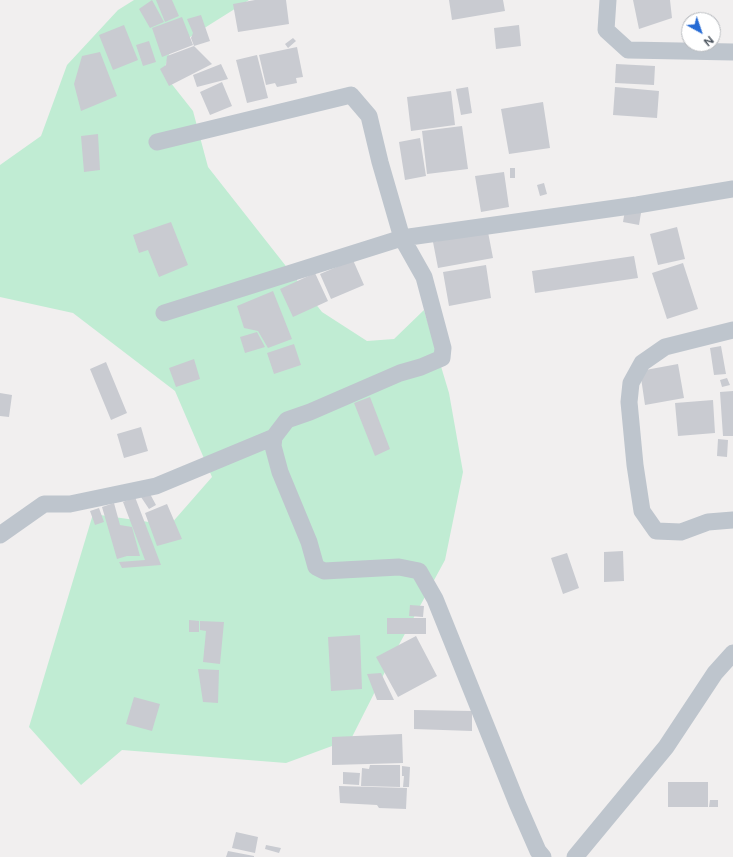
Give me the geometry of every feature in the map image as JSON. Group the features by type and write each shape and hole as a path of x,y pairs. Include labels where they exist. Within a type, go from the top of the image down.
{"street":[{"path":"608,0 606,30 628,50 733,52"},
{"path":"0,535 44,504 70,504 156,486 274,437 287,420 310,412 400,373 421,368 442,358 443,348 424,277 402,238 380,162 369,116 351,95 157,142"},
{"path":"164,313 402,238 637,205 733,189"},
{"path":"733,330 665,347 642,363 631,383 629,402 635,465 642,511 656,530 681,532 708,522 733,520"},
{"path":"274,437 273,446 280,472 309,542 316,567 324,571 399,567 419,572 435,599 517,803 538,851 543,857"},
{"path":"575,857 666,747 715,673 733,653"}],"green space":[{"path":"134,0 249,0 171,49 163,73 193,111 208,167 322,312 367,341 394,339 424,310 449,393 463,472 445,560 395,652 351,739 286,763 122,750 81,785 29,727 93,514 170,525 212,477 175,391 73,313 0,297 0,165 41,136 67,65 118,10"}],"building":[{"path":"152,0 164,22 150,28 139,9"},
{"path":"156,0 172,0 179,16 165,22"},
{"path":"255,0 286,0 289,24 238,32 233,4"},
{"path":"449,0 503,0 505,11 452,20"},
{"path":"633,0 670,0 672,18 639,29"},
{"path":"201,15 210,41 194,46 191,38 193,33 187,19"},
{"path":"182,17 193,45 162,57 152,28"},
{"path":"124,25 138,60 113,70 99,35"},
{"path":"519,25 521,46 496,49 494,28"},
{"path":"293,38 296,41 288,48 285,44"},
{"path":"149,41 156,62 143,66 136,45"},
{"path":"194,46 212,64 169,86 160,69 166,65 167,56"},
{"path":"297,47 303,77 296,78 297,83 277,87 275,83 266,85 259,55"},
{"path":"100,52 117,96 81,111 74,84 82,56"},
{"path":"257,55 268,98 247,103 236,60"},
{"path":"221,64 228,79 197,87 193,75"},
{"path":"616,64 655,66 654,85 615,83"},
{"path":"222,82 232,106 210,115 200,92"},
{"path":"468,87 472,113 461,115 456,89"},
{"path":"615,87 659,91 657,118 613,115"},
{"path":"451,91 455,125 411,131 407,97"},
{"path":"543,102 550,148 509,154 501,109"},
{"path":"462,126 468,169 427,174 422,131"},
{"path":"98,134 100,170 84,172 81,136"},
{"path":"420,138 426,176 405,180 399,142"},
{"path":"510,168 515,168 515,178 510,178"},
{"path":"504,172 509,207 481,212 475,176"},
{"path":"544,183 547,194 540,196 537,185"},
{"path":"625,210 641,213 639,225 623,222"},
{"path":"171,222 188,265 159,277 148,250 139,253 133,235"},
{"path":"677,227 685,259 658,265 650,234"},
{"path":"488,232 493,258 438,268 433,242"},
{"path":"634,256 638,278 535,293 532,271"},
{"path":"353,260 364,285 331,299 320,274"},
{"path":"683,263 698,309 667,319 652,273"},
{"path":"486,265 491,298 449,306 443,272"},
{"path":"315,273 328,301 293,317 280,289"},
{"path":"273,291 292,339 268,348 258,331 244,328 237,306"},
{"path":"257,332 265,347 245,353 240,337"},
{"path":"294,344 301,365 274,374 267,353"},
{"path":"721,346 726,374 714,375 710,348"},
{"path":"194,359 200,379 176,387 169,368"},
{"path":"106,362 127,413 111,420 90,369"},
{"path":"678,364 684,398 645,405 640,371"},
{"path":"727,378 730,385 722,387 720,380"},
{"path":"733,391 733,436 723,436 720,392"},
{"path":"0,393 12,395 9,417 0,416"},
{"path":"370,397 390,449 375,456 354,403"},
{"path":"713,400 715,433 678,436 675,403"},
{"path":"141,427 148,451 124,458 117,434"},
{"path":"718,439 728,440 727,457 717,456"},
{"path":"149,492 156,505 149,509 141,497"},
{"path":"135,497 161,565 122,568 119,562 145,560 123,502"},
{"path":"114,503 120,525 132,527 140,556 127,556 117,559 102,507"},
{"path":"167,504 182,539 157,546 145,513"},
{"path":"99,508 104,522 95,525 90,511"},
{"path":"623,551 624,581 604,582 604,552"},
{"path":"567,553 579,588 563,594 551,558"},
{"path":"410,605 424,606 423,617 409,616"},
{"path":"387,618 426,618 426,634 387,634"},
{"path":"189,620 199,621 199,632 189,632"},
{"path":"200,621 224,622 220,664 203,662 206,631 200,630"},
{"path":"360,635 362,689 331,691 328,637"},
{"path":"416,636 437,676 398,697 376,657"},
{"path":"198,669 219,670 218,703 203,702"},
{"path":"381,673 394,700 377,700 367,674"},
{"path":"134,697 160,704 152,731 126,724"},
{"path":"414,710 472,711 472,731 414,729"},
{"path":"402,734 403,763 332,765 332,737"},
{"path":"370,765 400,765 400,787 361,786 362,768 369,769"},
{"path":"402,766 410,767 409,787 403,787 404,776 402,776"},
{"path":"343,772 360,773 359,785 343,784"},
{"path":"668,782 708,782 708,807 668,807"},
{"path":"339,786 407,788 406,809 379,808 377,805 340,803"},
{"path":"710,800 718,800 718,807 709,807"},
{"path":"236,832 258,837 255,853 232,848"},
{"path":"266,845 281,848 279,853 265,849"},
{"path":"228,851 254,856 254,857 226,857"}]}
